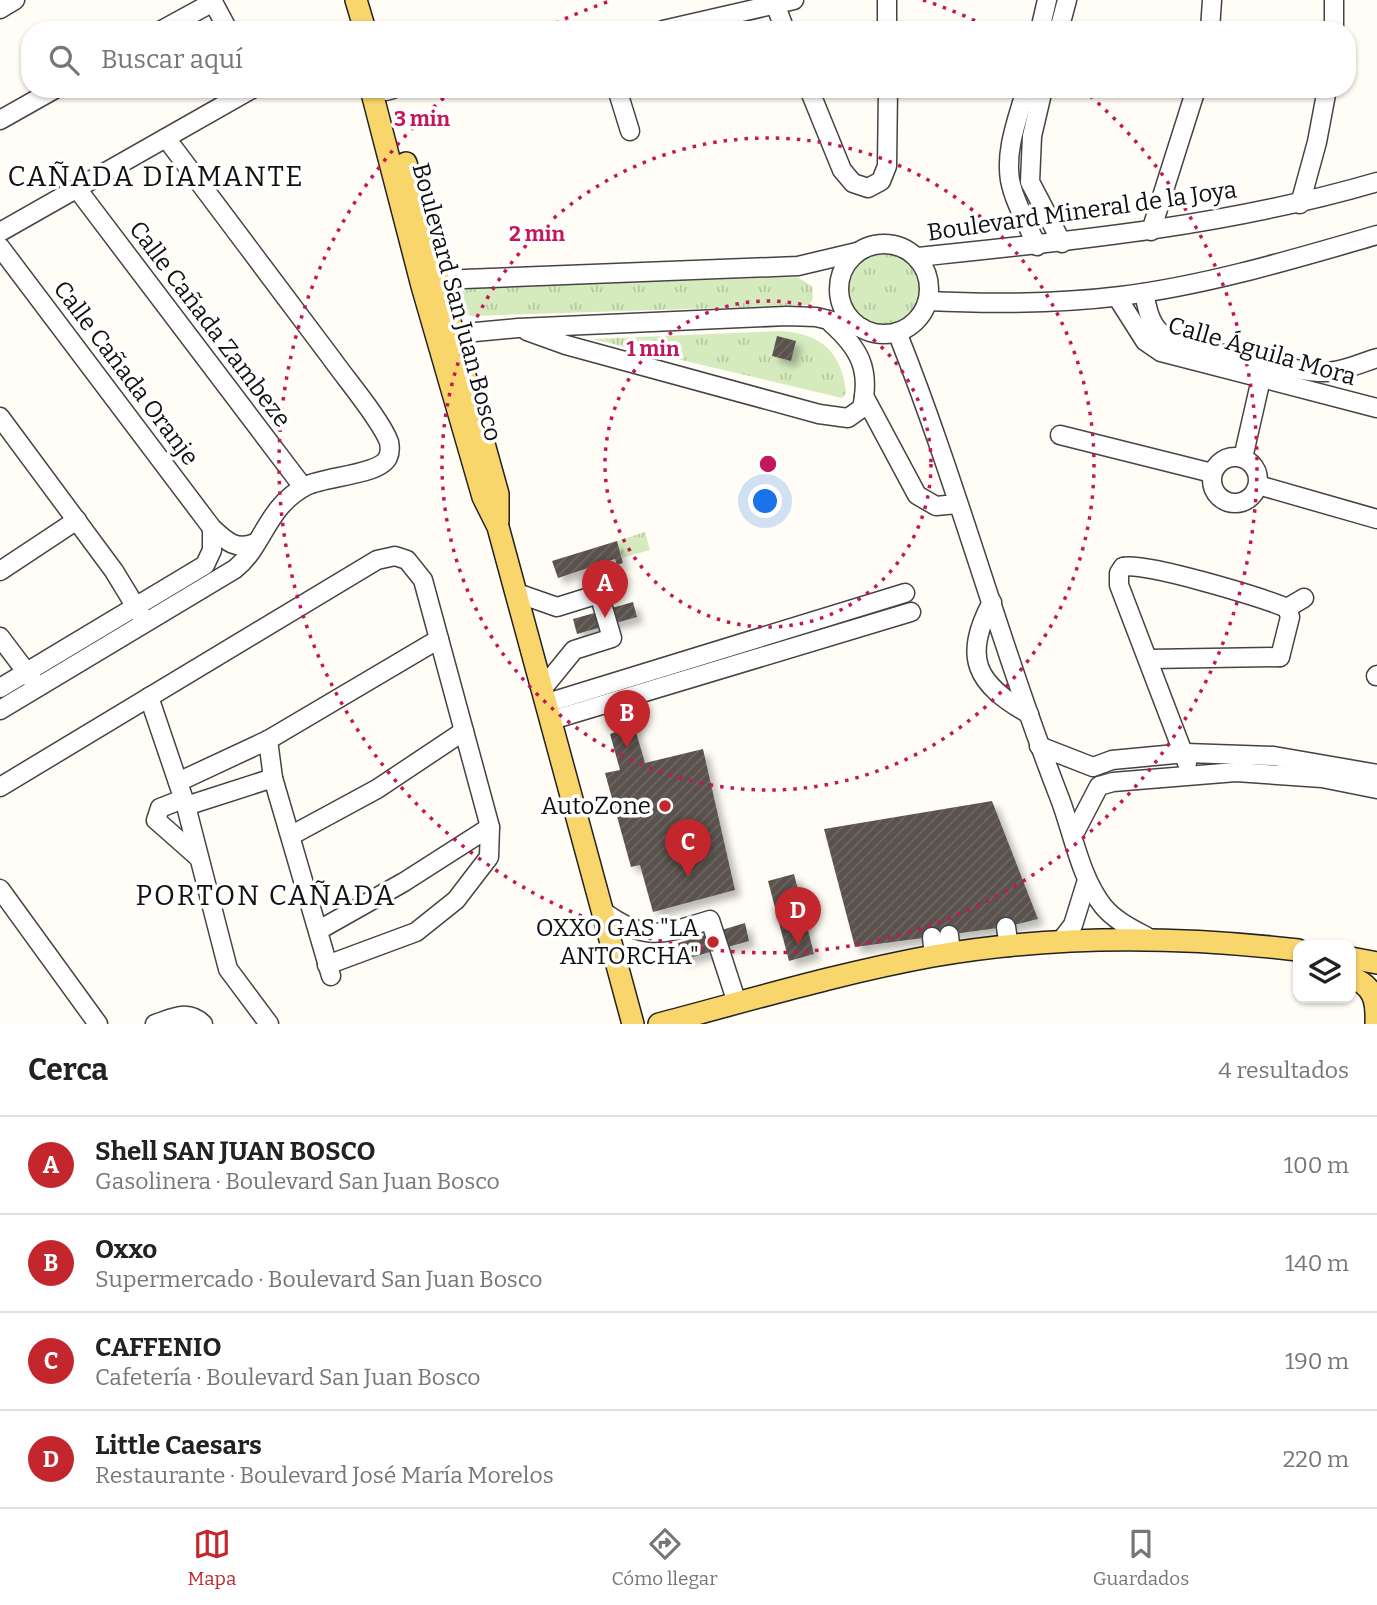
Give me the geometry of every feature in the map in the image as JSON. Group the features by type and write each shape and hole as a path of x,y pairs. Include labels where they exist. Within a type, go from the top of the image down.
{"main road":[{"path":"356,0 361,21"},
{"name":"Boulevard San Juan Bosco","path":"386,98 431,283 498,495 498,527 634,1024"},
{"path":"659,1024 941,945 1007,937 1060,943 1151,939 1243,943 1293,949"},
{"path":"1243,943 1272,961 1293,963"},
{"path":"1356,959 1377,963"},
{"path":"1356,979 1366,983 1375,998 1376,1024"}],"street":[{"path":"0,9 15,0"},
{"path":"702,21 794,0"},
{"path":"887,0 887,21"},
{"path":"1042,21 1047,0"},
{"path":"1061,21 1067,0"},
{"path":"1211,21 1212,0"},
{"path":"1334,0 1334,21"},
{"path":"178,21 213,1 224,21"},
{"path":"775,4 782,21"},
{"path":"0,120 39,98"},
{"path":"0,232 236,98"},
{"path":"620,98 630,131"},
{"path":"813,98 842,170 853,183 868,188 881,181 887,166 888,98"},
{"path":"1034,98 1009,150 1009,168 1011,183 1037,246"},
{"path":"1037,98 1030,182 1062,243"},
{"path":"1151,231 1193,98"},
{"path":"1300,204 1317,142 1325,98"},
{"path":"0,710 146,625 235,569 251,554 275,512 303,487 324,479 380,467 390,454 388,441 291,303 166,138"},
{"name":"Boulevard Mineral de la Joya","path":"917,257 1037,246 1151,231 1300,204 1377,182"},
{"name":"Calle Cañada Zambeze","path":"78,190 303,487"},
{"path":"928,301 1019,303 1144,293 1308,255 1377,235"},
{"path":"881,244 906,250 917,257 926,270 930,285 928,301 922,315 911,326 897,332 873,333 829,320 787,316 517,328 446,335 436,311 431,283 798,266 857,252 881,244"},
{"name":"Calle Cañada Oranje","path":"0,247 212,528 232,545 247,547 255,543"},
{"path":"857,252 848,261 838,285 844,310 862,328"},
{"name":"Calle Águila Mora","path":"1144,293 1151,321 1168,338 1294,369 1327,372 1377,358"},
{"name":"Calle Águila Mora","path":"1117,296 1145,341 1161,352 1377,408"},
{"path":"829,320 859,352 864,396 917,495 936,506 957,504"},
{"path":"517,328 566,345 837,417 848,418 859,413 864,396"},
{"path":"897,332 992,602 1039,746 1074,834 1087,880 1104,907 1124,924 1151,939"},
{"path":"1324,394 1327,372"},
{"path":"1243,458 1261,379"},
{"path":"0,417 8,443 77,520 146,625"},
{"path":"1060,435 1212,472"},
{"path":"1230,457 1243,458 1252,464 1258,474 1254,495 1245,502 1234,504 1223,501 1215,494 1211,483 1212,472 1219,462 1230,457"},
{"path":"1258,485 1377,519"},
{"path":"0,571 77,520"},
{"path":"0,688 195,572 210,560 212,528"},
{"path":"0,787 386,557 395,556 416,568 424,580 490,827 489,857 456,900 416,932 329,970 274,778 268,740"},
{"path":"1189,774 1186,753 1119,585 1119,561 1287,608 1304,598"},
{"path":"517,593 557,607 599,594 612,638 574,650 547,704"},
{"path":"547,704 905,593"},
{"path":"992,602 980,626 975,644 984,680 998,697 1029,714"},
{"path":"1149,659 1282,659 1290,617 1287,608"},
{"path":"547,704 911,612"},
{"path":"0,637 38,687"},
{"path":"199,858 156,820 160,808 268,740 439,639"},
{"path":"149,697 183,796 228,969 269,1024"},
{"path":"292,835 377,789 464,731"},
{"path":"1039,746 1093,766 1112,760 1186,753 1274,756 1377,774"},
{"path":"1074,834 1099,786 1093,766"},
{"path":"1099,786 1189,774 1272,773 1377,789"},
{"path":"183,796 274,778"},
{"path":"319,930 404,882 490,827"},
{"path":"1060,943 1078,914 1087,880"},
{"path":"0,890 98,1024"},
{"path":"604,912 620,923 658,935 710,920 737,1003"},
{"path":"155,1024 185,1015 203,1024"}],"green space":[{"path":"878,254 892,254 911,264 921,283 921,297 911,316 892,326 878,326 859,316 849,297 849,283 859,264"},
{"path":"797,277 812,286 813,299 809,305 471,316 459,310 456,302 460,293 471,288"},
{"path":"782,331 808,336 827,348 840,366 844,379 846,393 842,398 592,339"},
{"path":"645,532 650,550 622,558 617,541"}],"building":[{"path":"777,336 796,341 791,361 772,356"},
{"path":"617,541 623,563 617,565 615,559 558,578 552,561"},
{"path":"633,602 637,617 577,634 573,619"},
{"name":"AutoZone","path":"634,725 645,763 703,749 735,890 653,912 640,865 631,867 605,773 620,770 610,734"},
{"path":"992,801 1038,919 1006,927 855,947 824,829"},
{"path":"794,874 814,954 789,961 768,881"},
{"name":"OXXO GAS \"LA ANTORCHA\"","path":"745,923 749,941 682,960 678,943"}],"place":[{"name":"Shell SAN JUAN BOSCO","path":"605,618"},
{"name":"Oxxo","path":"627,748"},
{"name":"AutoZone","path":"665,806"},
{"name":"CAFFENIO","path":"688,877"},
{"name":"OXXO GAS \"LA ANTORCHA\"","path":"713,942"},
{"name":"Little Caesars","path":"798,945"}],"district":[{"name":"CAÑADA DIAMANTE","path":"156,176"},
{"name":"PORTON CAÑADA","path":"266,895"}]}
